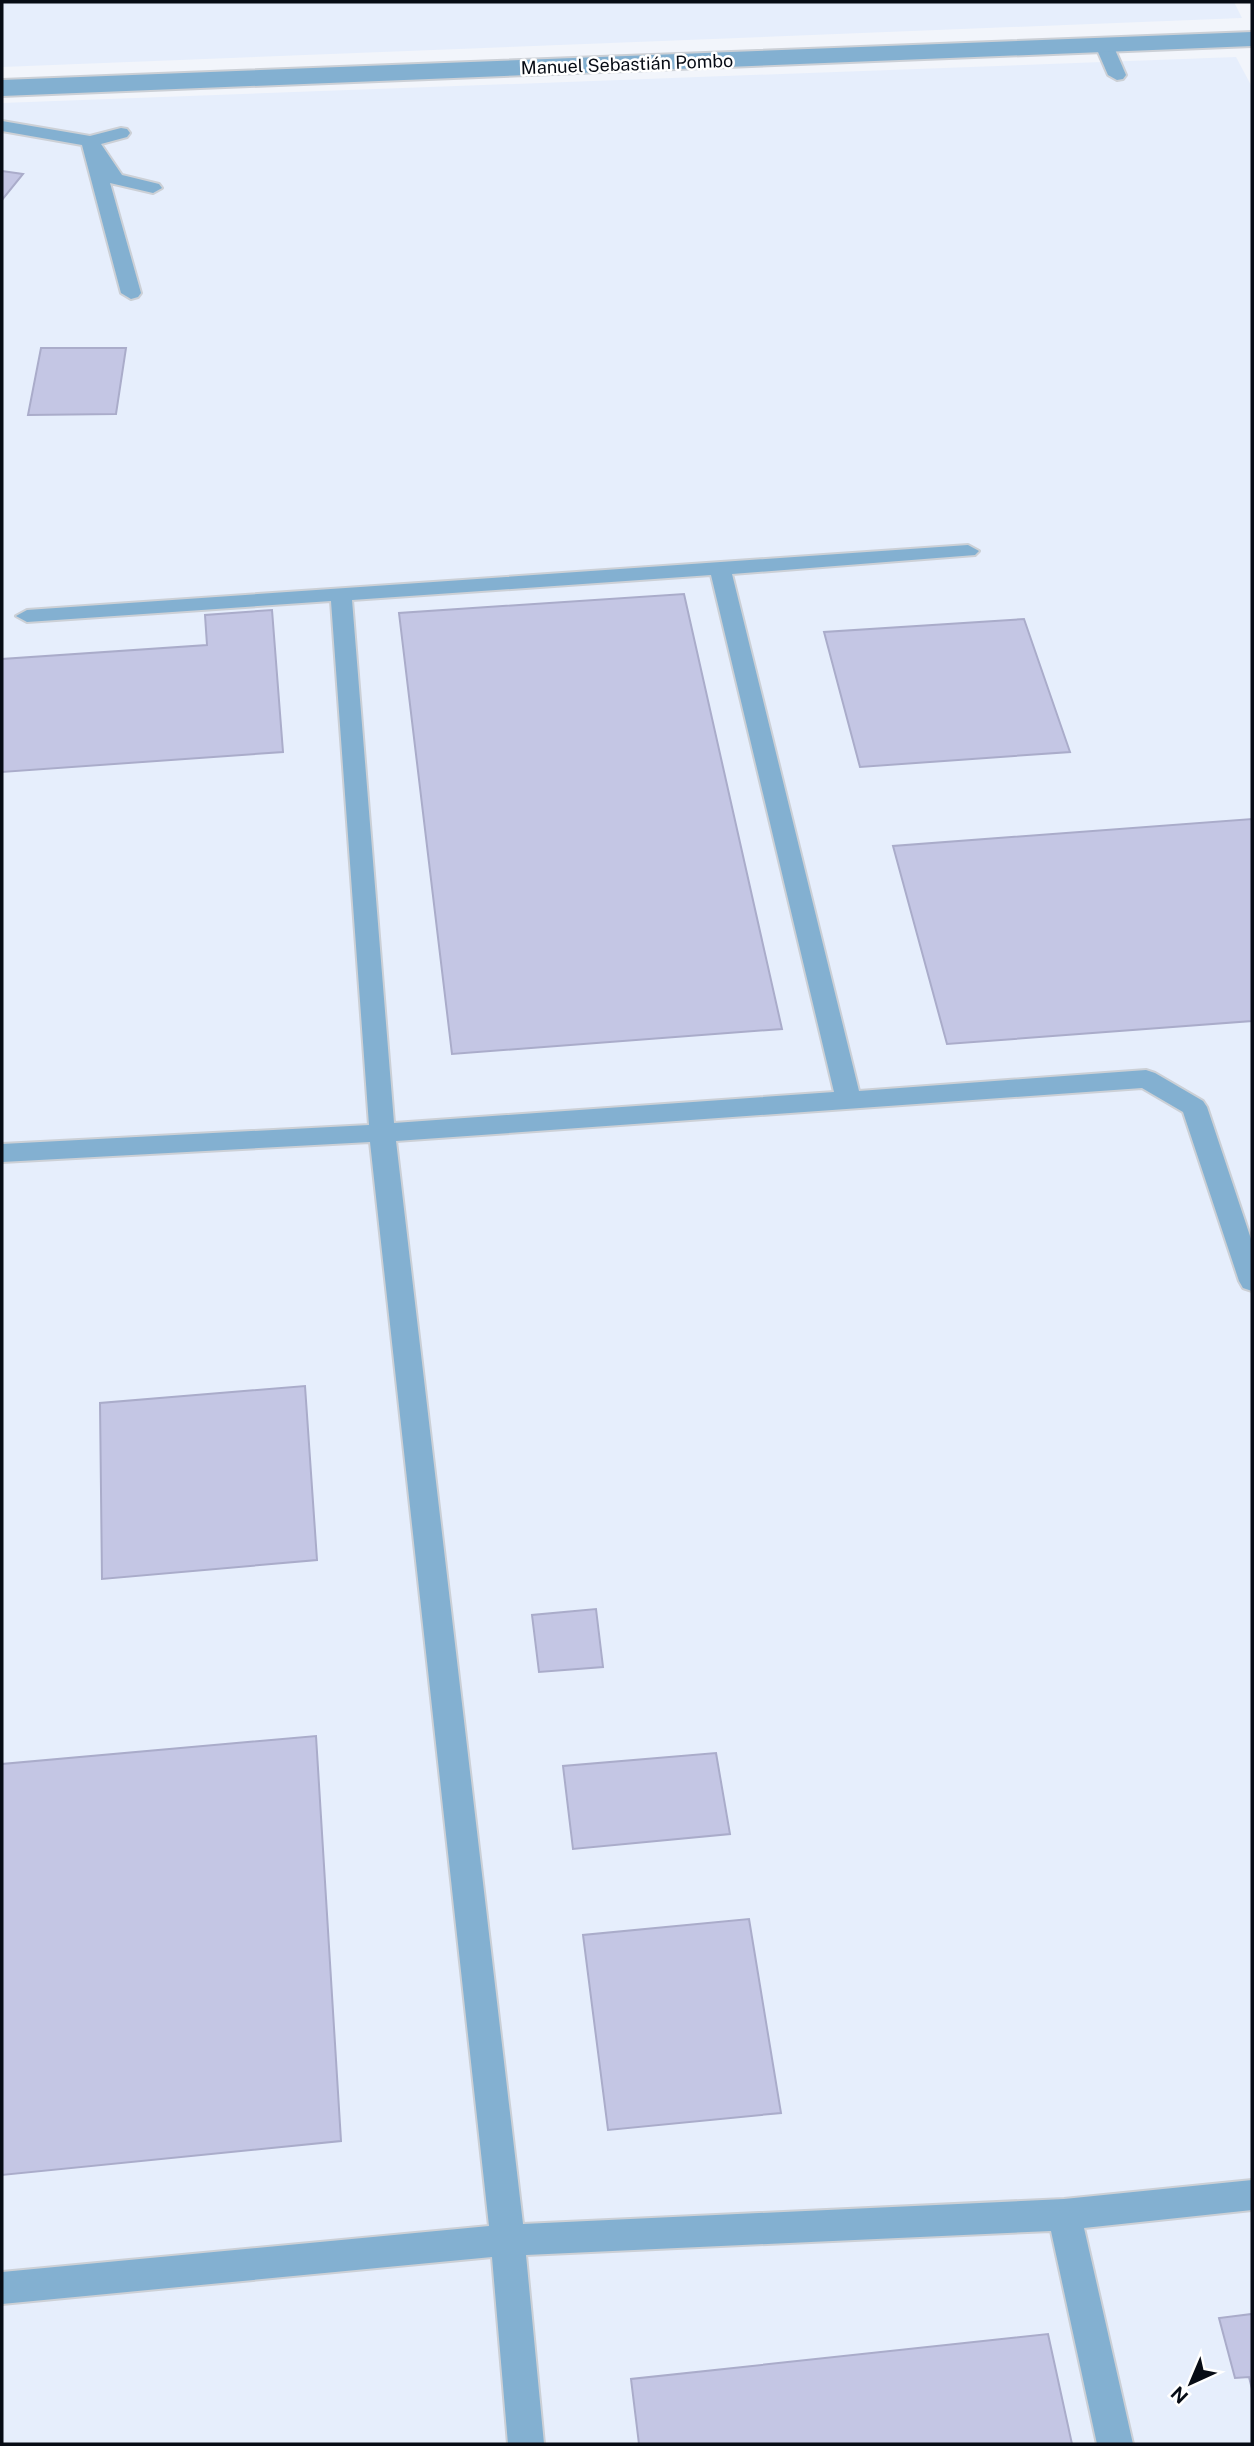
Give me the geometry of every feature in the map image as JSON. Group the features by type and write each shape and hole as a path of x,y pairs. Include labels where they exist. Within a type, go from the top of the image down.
{"street":[{"name":"Manuel Sebastián Pombo","path":"2,88 1252,39"}],"lane":[{"path":"1104,45 1116,75"},
{"path":"2,126 90,141 121,133"},
{"path":"90,141 116,179 153,188"},
{"path":"90,141 131,293"},
{"path":"27,616 968,551"},
{"path":"720,568 849,1101"},
{"path":"341,594 382,1133 508,2240 526,2444"},
{"path":"2,1153 382,1133 1146,1079 1194,1107 1252,1281"},
{"path":"2,2288 508,2240 1064,2216 1252,2195"},
{"path":"1064,2216 1115,2444"}],"shaded area":[{"path":"2,2 1234,2 1242,18 2,67"},
{"path":"1236,57 1252,87 1252,2444 2,2444 2,103"}],"building":[{"path":"2,171 23,174 2,200"},
{"path":"41,348 126,348 116,414 28,415"},
{"path":"684,594 782,1029 452,1054 399,613"},
{"path":"272,610 283,752 2,772 2,659 207,645 205,615"},
{"path":"1024,619 1070,752 860,767 824,632"},
{"path":"1252,819 1252,1021 947,1044 893,846"},
{"path":"305,1386 317,1560 102,1579 100,1403"},
{"path":"596,1609 603,1667 539,1672 532,1615"},
{"path":"316,1736 341,2141 2,2175 2,1764"},
{"path":"716,1753 730,1834 573,1849 563,1766"},
{"path":"749,1919 781,2113 608,2130 583,1935"},
{"path":"1252,2314 1252,2389 1249,2377 1235,2378 1219,2318"},
{"path":"1048,2334 1072,2444 639,2444 631,2379"}]}
